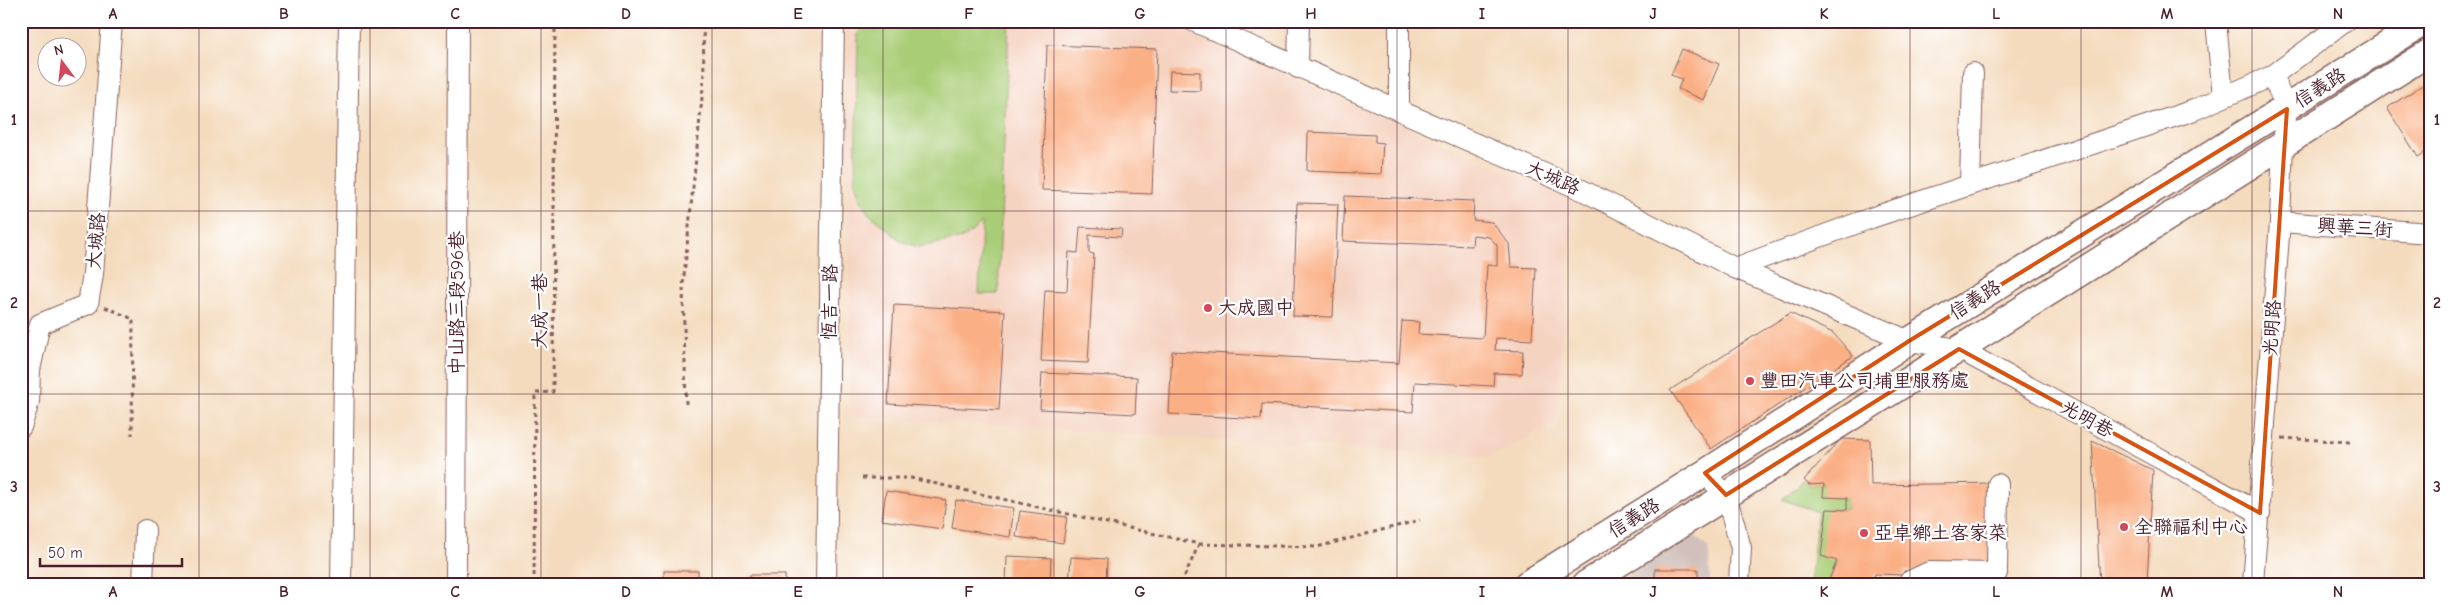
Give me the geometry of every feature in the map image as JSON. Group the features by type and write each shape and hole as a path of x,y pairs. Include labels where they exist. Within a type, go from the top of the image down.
{"main road":[{"name":"信義路","path":"1527,584 1705,473 1909,341 2287,109 2426,21"},
{"name":"信義路","path":"1586,584 2430,52"}],"street":[{"name":"大城路","path":"88,304 93,274 112,21"},
{"path":"341,584 349,21"},
{"name":"中山路三段596巷","path":"456,584 458,21"},
{"name":"恆吉一路","path":"826,584 834,21"},
{"path":"1298,68 1299,21"},
{"path":"1399,21 1399,109"},
{"path":"2216,21 2223,97"},
{"path":"1735,268 1871,218 2194,110 2272,76 2346,21"},
{"name":"大城路","path":"1200,22 1298,68 1399,109 1582,190 1735,268 1909,341"},
{"path":"1970,185 1973,73"},
{"path":"2272,76 2287,109"},
{"name":"光明路","path":"2253,584 2260,513 2280,222 2283,143 2287,109"},
{"name":"興華三街","path":"2280,222 2430,233"},
{"path":"21,427 29,402 30,370 40,324 88,304"},
{"name":"光明巷","path":"1909,341 1959,349 2260,513"},
{"path":"1705,473 1726,495 1742,548 1738,584"},
{"path":"1910,584 1910,581 1929,572 1997,573 1998,484"},
{"path":"143,584 145,530"}],"path":[{"path":"686,404 683,286 704,78 703,21"},
{"name":"大成一巷","path":"534,584 535,394 553,392 556,22"},
{"path":"88,304 110,308 133,319 132,436"},
{"path":"2264,436 2352,442"},
{"path":"862,478 911,478 1199,544 1317,546 1420,520"},
{"path":"1181,584 1199,544"}],"highlighted area":[{"path":"2287,109 2260,513 1959,349 1726,495 1705,473 1909,341"}],"shaded area":[{"name":"大成國中","path":"846,21 1164,21 1574,201 1556,423 1490,457 851,416"},
{"path":"1694,535 1709,549 1710,584 1614,584"}],"green space":[{"path":"867,21 1009,21 998,294 979,294 982,223 964,238 918,247 901,241 868,213 859,196 855,182 858,33"},
{"path":"1804,480 1809,485 1824,484 1847,498 1847,510 1828,509 1837,561 1827,584 1810,584 1818,512 1782,499"}],"building":[{"path":"1047,45 1157,49 1152,194 1042,190"},
{"path":"1682,49 1719,64 1704,100 1678,89 1682,79 1671,75"},
{"path":"1170,71 1200,72 1200,91 1169,90"},
{"path":"2424,84 2430,92 2430,149 2418,157 2387,108"},
{"path":"1308,132 1375,135 1375,142 1383,143 1381,174 1307,171"},
{"path":"1345,196 1474,201 1473,220 1492,222 1509,244 1511,267 1536,268 1532,340 1496,338 1495,350 1523,351 1522,374 1494,373 1493,386 1415,382 1413,412 1262,404 1261,419 1169,414 1172,351 1399,363 1402,321 1419,322 1418,334 1483,338 1487,265 1497,266 1497,245 1489,237 1473,235 1472,246 1343,241"},
{"path":"1297,203 1338,204 1333,317 1293,316"},
{"path":"1080,227 1122,229 1121,237 1089,235 1089,253 1094,254 1088,363 1041,361 1045,290 1067,291 1069,252 1078,253"},
{"path":"894,305 1005,311 999,410 888,404"},
{"name":"豐田汽車公司埔里服務處","path":"1790,313 1833,333 1853,356 1711,449 1670,390"},
{"path":"1042,373 1137,377 1135,414 1040,409"},
{"path":"1841,439 1870,440 1871,485 1995,483 1997,571 1904,571 1904,575 1875,574 1871,584 1827,584 1837,561 1821,556 1827,509 1847,510 1847,498 1823,497 1824,484 1809,485 1804,480"},
{"name":"全聯福利中心","path":"2092,441 2153,470 2147,584 2100,584"},
{"path":"886,491 946,500 942,529 882,520"},
{"path":"956,500 1014,508 1010,537 952,528"},
{"path":"1020,511 1067,517 1063,543 1016,537"},
{"path":"1007,556 1051,558 1050,584 1006,584"},
{"path":"1071,557 1107,559 1106,584 1069,584"},
{"path":"1655,569 1698,569 1698,584 1655,584"},
{"path":"664,571 698,571 698,584 664,584"},
{"path":"750,575 785,575 785,584 750,584"}],"place":[{"name":"大成國中","path":"1208,308"},
{"name":"豐田汽車公司埔里服務處","path":"1750,381"},
{"name":"全聯福利中心","path":"2124,527"},
{"name":"亞卓鄉土客家菜","path":"1864,533"}]}
